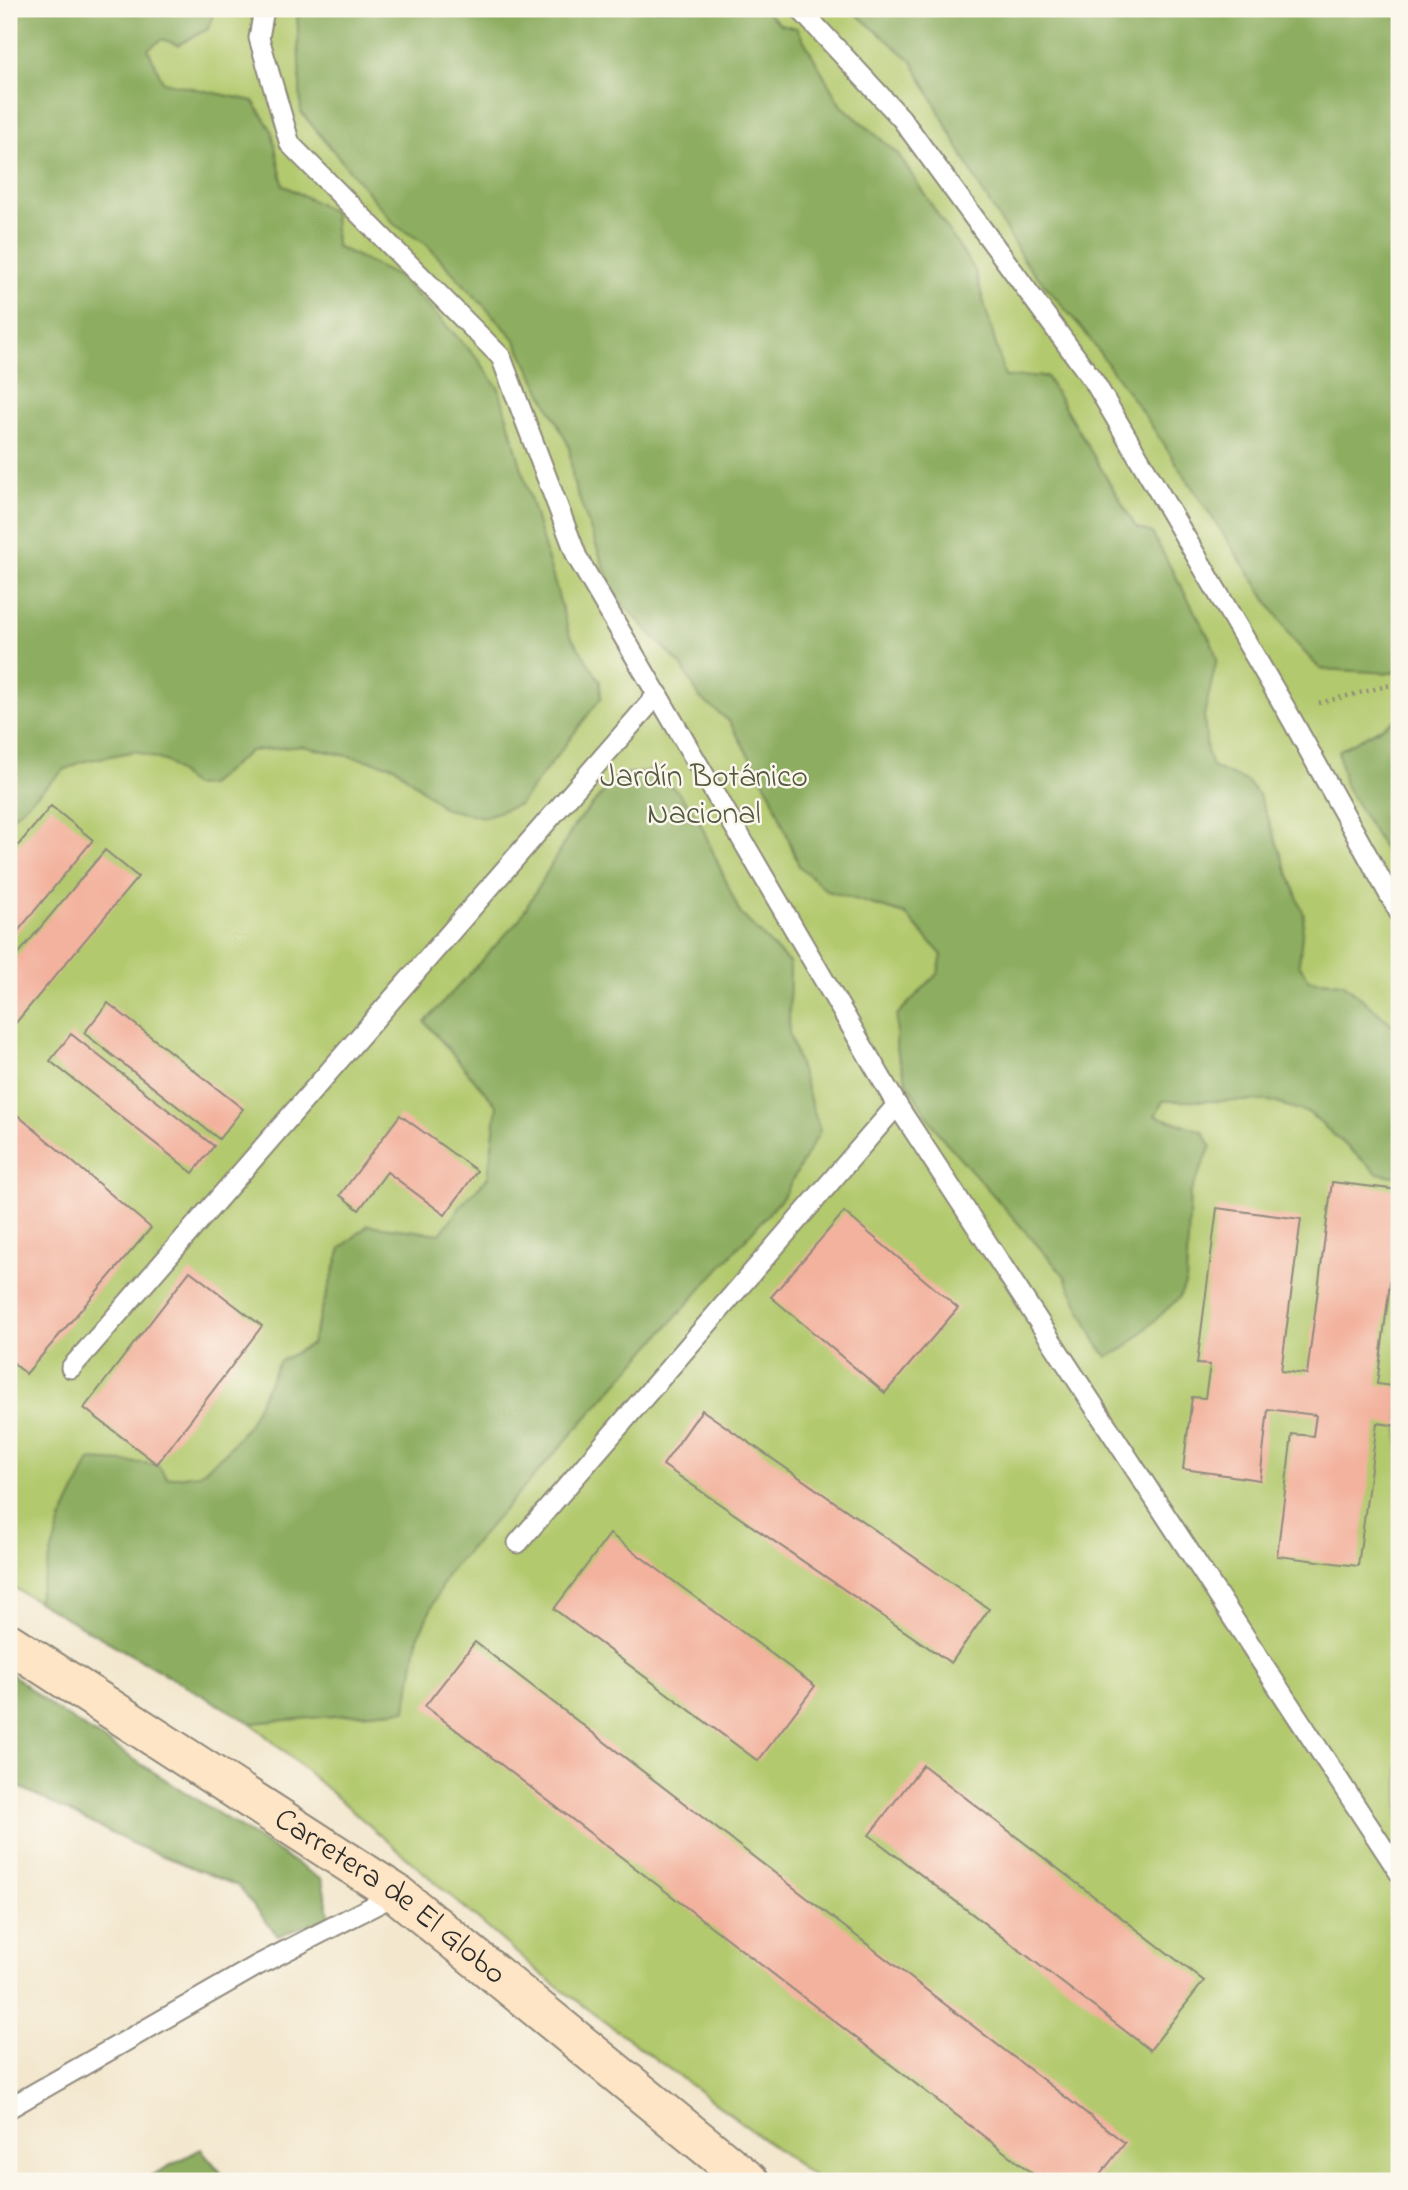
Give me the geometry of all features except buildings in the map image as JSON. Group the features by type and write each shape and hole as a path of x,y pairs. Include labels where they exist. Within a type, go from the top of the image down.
{"main road":[{"name":"Carretera de El Globo","path":"9,1643 397,1894 749,2181"}],"lane":[{"path":"264,9 259,38 290,144 501,356 577,557 897,1105 1399,1871"},
{"path":"800,9 901,118 1095,383 1287,711 1399,912"},
{"path":"71,1368 658,694"},
{"path":"518,1543 897,1105"},
{"path":"9,2108 258,1965 397,1894"}],"path":[{"path":"1287,711 1399,683"}],"green space":[{"name":"Jardín Botánico Nacional","path":"9,9 1399,9 1399,2181 820,2181 541,1974 251,1723 9,1585"},
{"path":"9,9 215,9 208,29 178,45 162,39 148,49 163,82 253,101 272,131 283,185 334,212 336,246 401,278 478,359 499,389 569,633 600,681 601,698 520,804 484,817 445,809 394,766 302,746 250,751 209,785 193,786 167,762 135,751 81,762 64,770 9,820"},
{"path":"297,9 763,9 780,24 797,28 840,104 898,154 975,271 1005,377 1046,376 1136,527 1152,533 1212,643 1217,659 1204,715 1207,751 1212,767 1246,781 1259,795 1304,915 1299,964 1309,980 1343,983 1399,1030 1399,1177 1377,1173 1309,1113 1270,1101 1163,1101 1155,1116 1203,1131 1211,1146 1190,1194 1186,1282 1179,1298 1124,1349 1107,1357 1096,1342 1064,1275 939,1134 908,1085 896,1049 897,1015 938,973 942,955 905,914 827,891 799,866 770,792 729,721 700,698 682,666 614,595 573,481 569,446 514,338 426,244 395,225 301,112"},
{"path":"850,9 1399,9 1399,671 1392,673 1320,669 1294,641 1147,419 1084,331 1025,262 978,184 912,61"},
{"path":"1399,718 1399,874 1345,785 1338,751"},
{"path":"650,771 677,791 698,818 740,913 790,964 789,1033 820,1131 783,1197 447,1574 418,1637 406,1710 251,1723 37,1601 61,1521 90,1460 157,1464 167,1478 199,1474 225,1453 248,1425 279,1362 311,1344 341,1248 368,1225 440,1234 465,1201 488,1177 497,1106 425,1022 519,920 574,826 618,775"},
{"path":"9,1672 54,1708 322,1880 330,1917 278,1936 238,1886 133,1844 24,1789 9,1785"},
{"path":"201,2149 228,2181 141,2181"}]}
